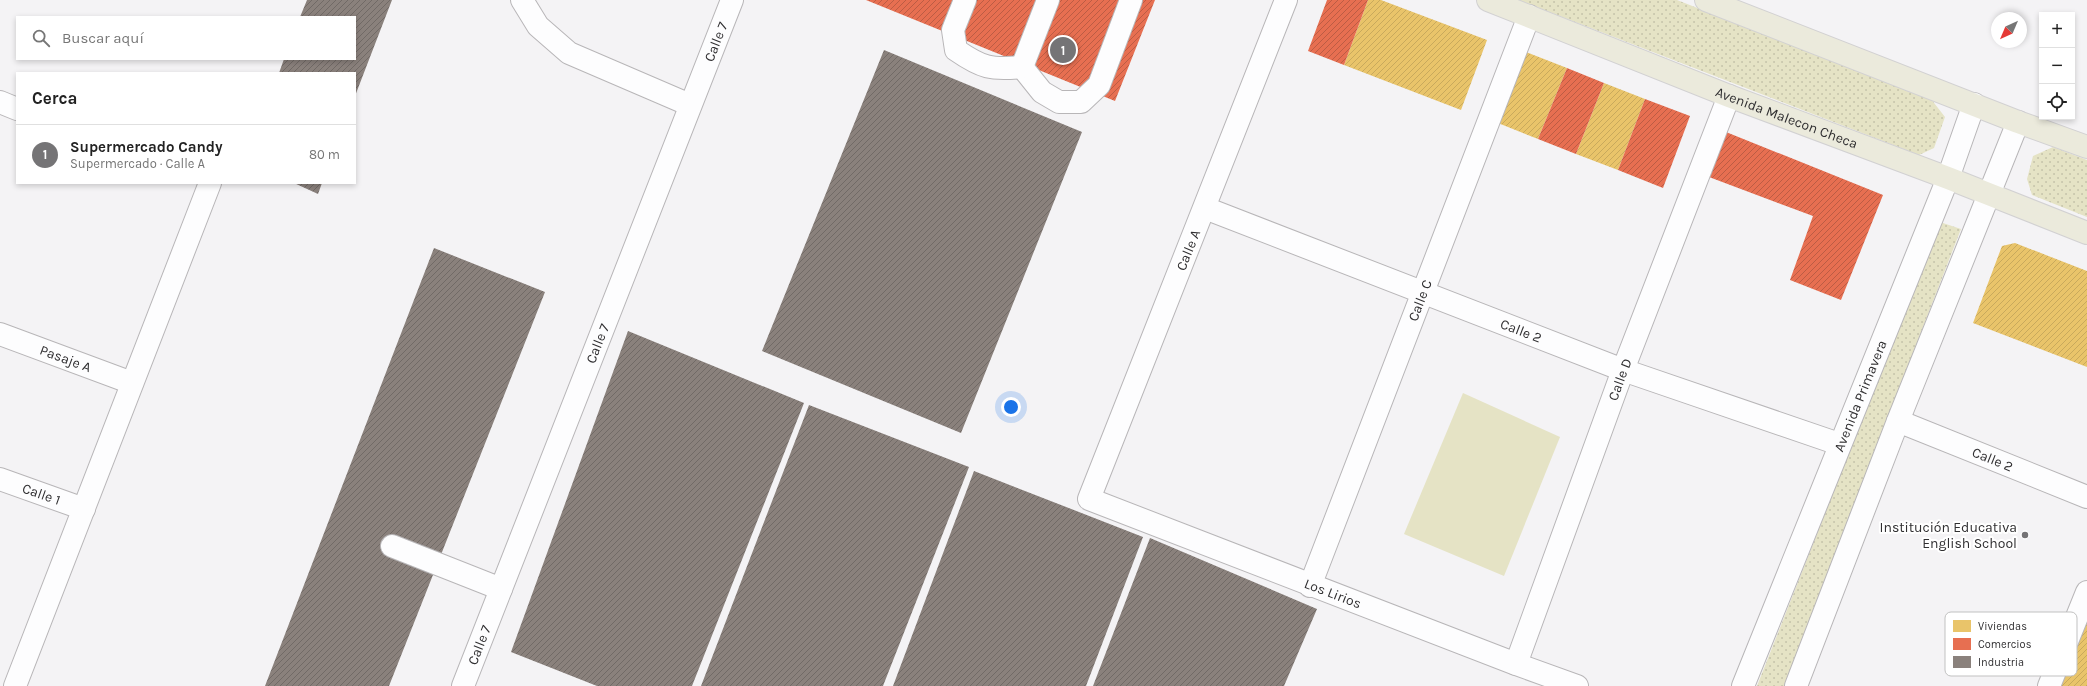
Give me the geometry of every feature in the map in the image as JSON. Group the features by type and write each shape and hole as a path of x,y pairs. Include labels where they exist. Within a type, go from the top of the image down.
{"main road":[{"name":"Avenida Malecon Checa","path":"1488,0 1729,96 2087,232"},
{"path":"1706,0 2018,122 2087,147"}],"street":[{"path":"522,0 538,26 569,53 690,105"},
{"name":"Calle 7","path":"463,686 732,0"},
{"path":"965,0 953,30 956,50 974,63 997,69 1022,67"},
{"path":"1022,67 1048,0"},
{"path":"1022,67 1042,92 1059,102 1081,102 1099,85 1131,0"},
{"name":"Calle A","path":"1089,499 1286,0"},
{"name":"Calle C","path":"1310,586 1529,16"},
{"name":"Calle D","path":"1516,664 1623,370 1729,96"},
{"path":"0,102 16,108"},
{"name":"Avenida Primavera","path":"1743,686 1839,444 1948,178 1974,104"},
{"path":"1796,686 1898,421 2018,122"},
{"path":"15,686 210,184"},
{"name":"Calle 2","path":"1205,208 1623,370 1839,444"},
{"name":"Pasaje A","path":"0,334 132,383"},
{"name":"Calle 2","path":"1898,421 2087,497"},
{"name":"Calle 1","path":"0,478 84,509"},
{"name":"Los Lirios","path":"1089,499 1310,586 1577,686"},
{"path":"392,546 501,589"},
{"path":"2077,617 2087,592"},
{"path":"2049,686 2053,676"}],"shaded area":[{"path":"1518,0 1677,0 1931,99 1945,117 1934,148 1919,155"},
{"path":"2053,147 2087,160 2087,217 2032,195 2027,179 2033,156"},
{"path":"1940,222 1961,229 1784,686 1757,686"},
{"path":"1463,393 1560,437 1504,576 1404,534"}],"building: Viviendas":[{"path":"1368,0 1381,0 1487,40 1461,110 1344,65"},
{"path":"1526,52 1567,68 1538,139 1498,123"},
{"path":"1604,83 1645,99 1618,170 1576,154"},
{"path":"2015,243 2087,271 2087,367 1973,323 2002,246"},
{"path":"2087,615 2087,686 2058,686 2062,676 2077,676 2077,639"}],"building: Comercios":[{"path":"866,0 1155,0 1115,101"},
{"path":"1327,0 1368,0 1344,65 1308,51"},
{"path":"1567,68 1604,83 1576,154 1538,139"},
{"path":"1645,99 1690,116 1663,188 1618,170"},
{"path":"1726,132 1883,195 1841,300 1790,280 1813,216 1709,177"}],"building: Industria":[{"path":"307,0 392,0 356,93 356,72 279,72 284,60 356,60 356,16 300,16"},
{"path":"884,50 1082,132 961,433 762,351"},
{"path":"296,184 322,184 318,194"},
{"path":"434,248 545,292 389,686 265,686"},
{"path":"628,331 804,403 692,686 597,686 511,652"},
{"path":"809,405 969,467 883,686 701,686"},
{"path":"974,471 1143,537 1086,686 893,686"},
{"path":"1150,538 1317,609 1284,686 1093,686"}],"place":[{"name":"Supermercado Candy","path":"1063,50"},
{"name":"Institución Educativa English School","path":"2025,535"}]}
